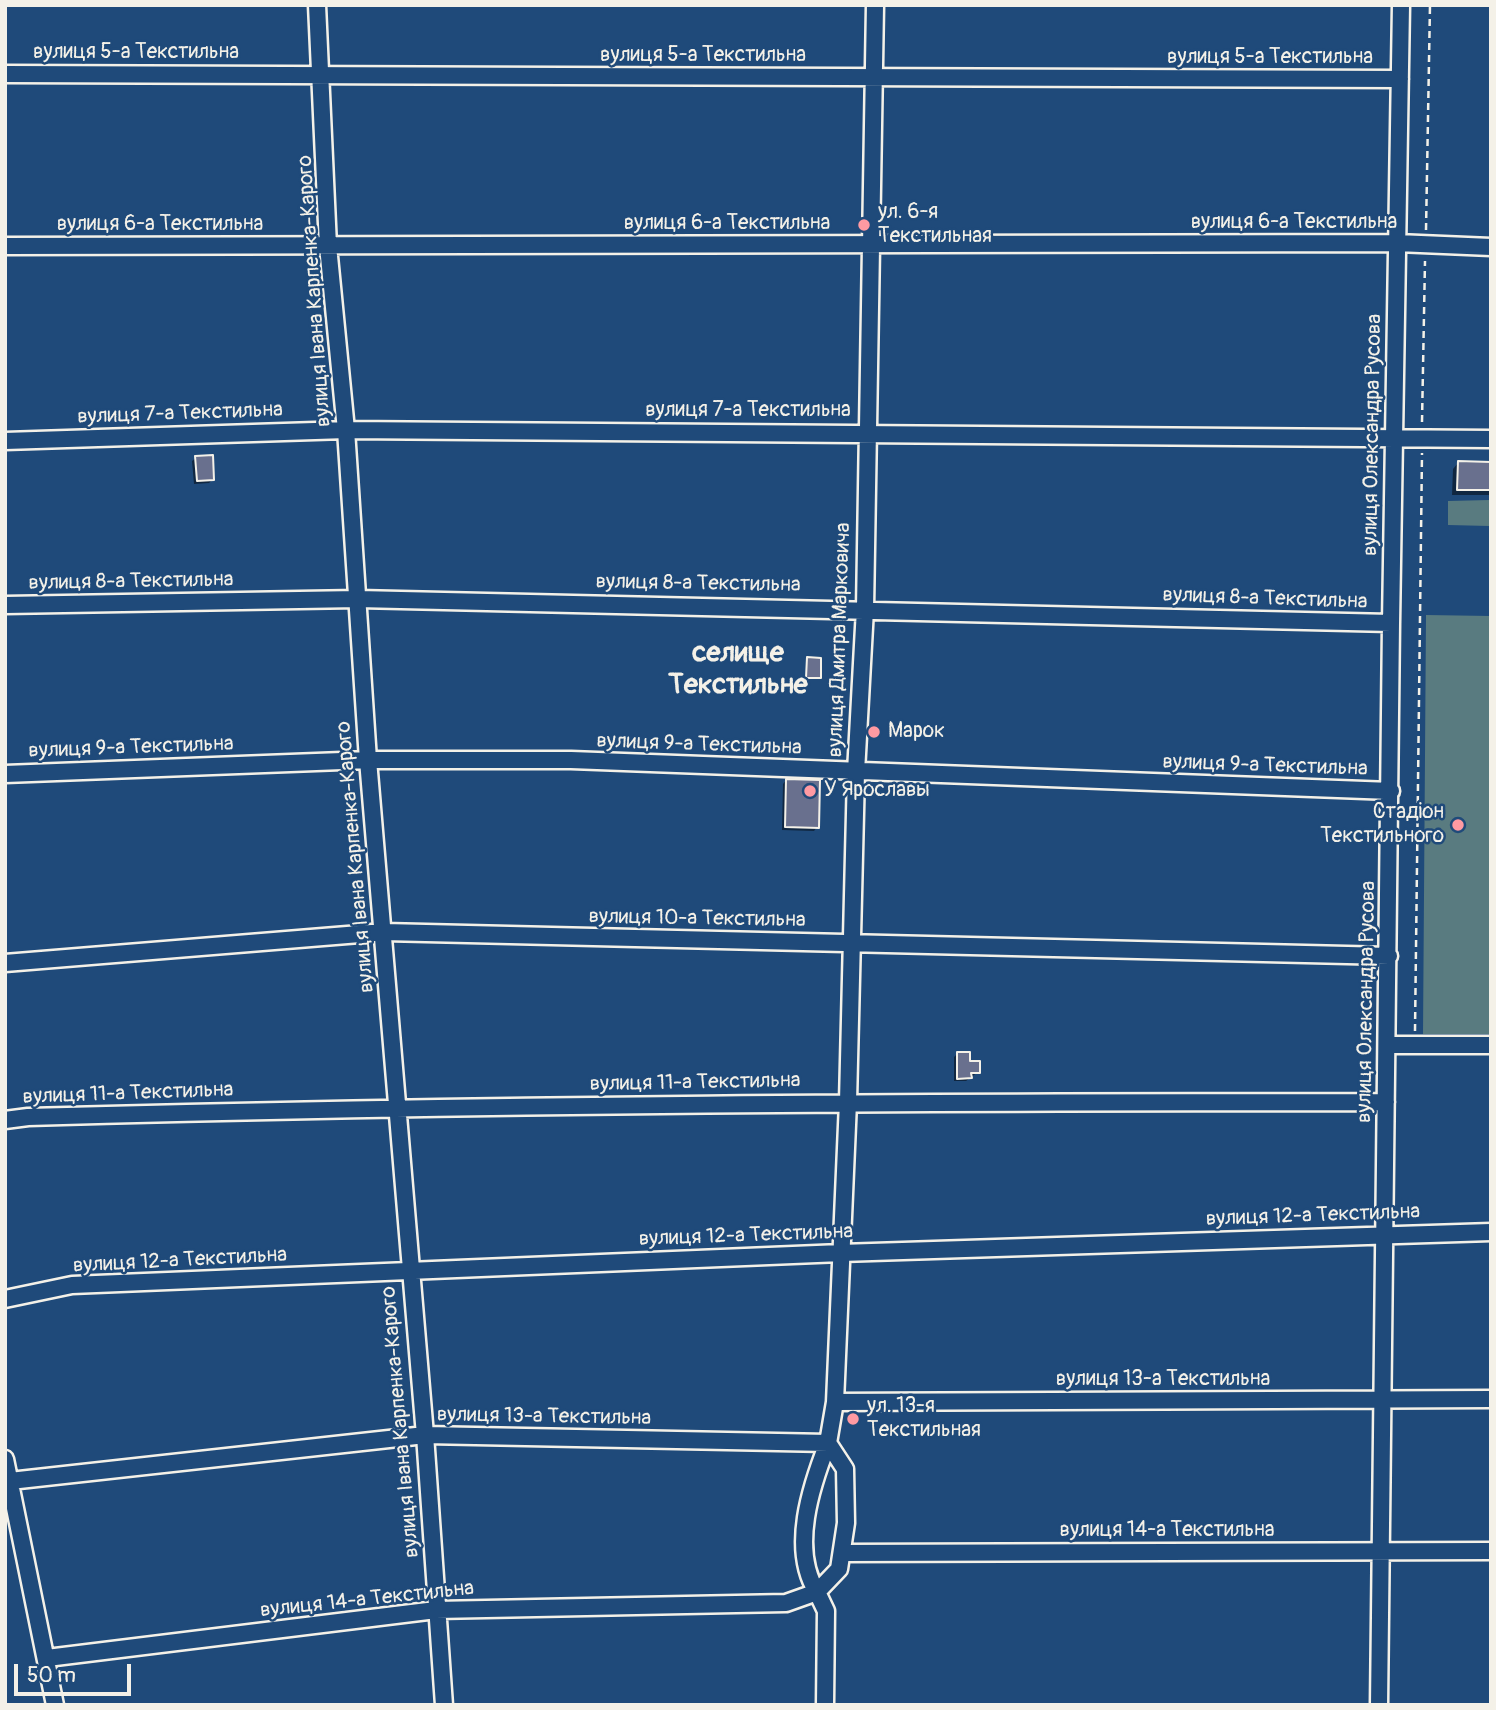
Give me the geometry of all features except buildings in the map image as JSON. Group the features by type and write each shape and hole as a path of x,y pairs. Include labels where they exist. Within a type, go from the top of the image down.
{"street":[{"name":"вулиця Івана Карпенка-Карого","path":"317,5 328,246 346,430 368,760 425,1435 444,1705"},
{"name":"вулиця Дмитра Марковича","path":"825,1705 826,1611 805,1563 808,1494 828,1443 835,1402 864,609 875,5"},
{"name":"вулиця Олександра Русова","path":"1379,1705 1401,5"},
{"name":"вулиця 5-а Текстильна","path":"5,74 1400,79"},
{"name":"вулиця 6-а Текстильна","path":"5,246 1397,243 1491,247"},
{"name":"вулиця 7-а Текстильна","path":"5,441 346,430 1491,439"},
{"name":"вулиця 8-а Текстильна","path":"5,605 358,599 1391,623"},
{"name":"вулиця 9-а Текстильна","path":"5,774 368,760 570,761 1391,791"},
{"name":"вулиця 10-а Текстильна","path":"5,962 384,932 1389,956"},
{"path":"1388,1045 1491,1045"},
{"name":"вулиця 11-а Текстильна","path":"5,1120 28,1117 397,1107 848,1102 1386,1102"},
{"name":"вулиця 12-а Текстильна","path":"5,1299 72,1285 841,1253 1491,1232"},
{"name":"вулиця 13-а Текстильна","path":"835,1402 1491,1399"},
{"name":"вулиця 13-а Текстильна","path":"10,1481 425,1435 828,1443"},
{"path":"817,1592 839,1569 846,1523 845,1469 828,1443"},
{"path":"5,1459 55,1705"},
{"name":"вулиця 14-а Текстильна","path":"843,1553 1491,1550"},
{"name":"вулиця 14-а Текстильна","path":"47,1658 436,1610 786,1603 817,1592"}],"path":[{"path":"1415,1045 1430,5"}],"green space":[{"path":"1489,500 1489,526 1448,525 1448,501"},
{"name":"Стадіон Текстильного","path":"1426,615 1491,616 1491,1034 1423,1034"}],"place":[{"name":"ул. 6-я Текстильная","path":"864,225"},
{"name":"Марок","path":"874,732"},
{"name":"У Ярославы","path":"810,791"},
{"name":"Стадіон Текстильного","path":"1458,825"},
{"name":"ул. 13-я Текстильная","path":"853,1419"}],"district":[{"name":"селище Текстильне","path":"738,670"}]}
